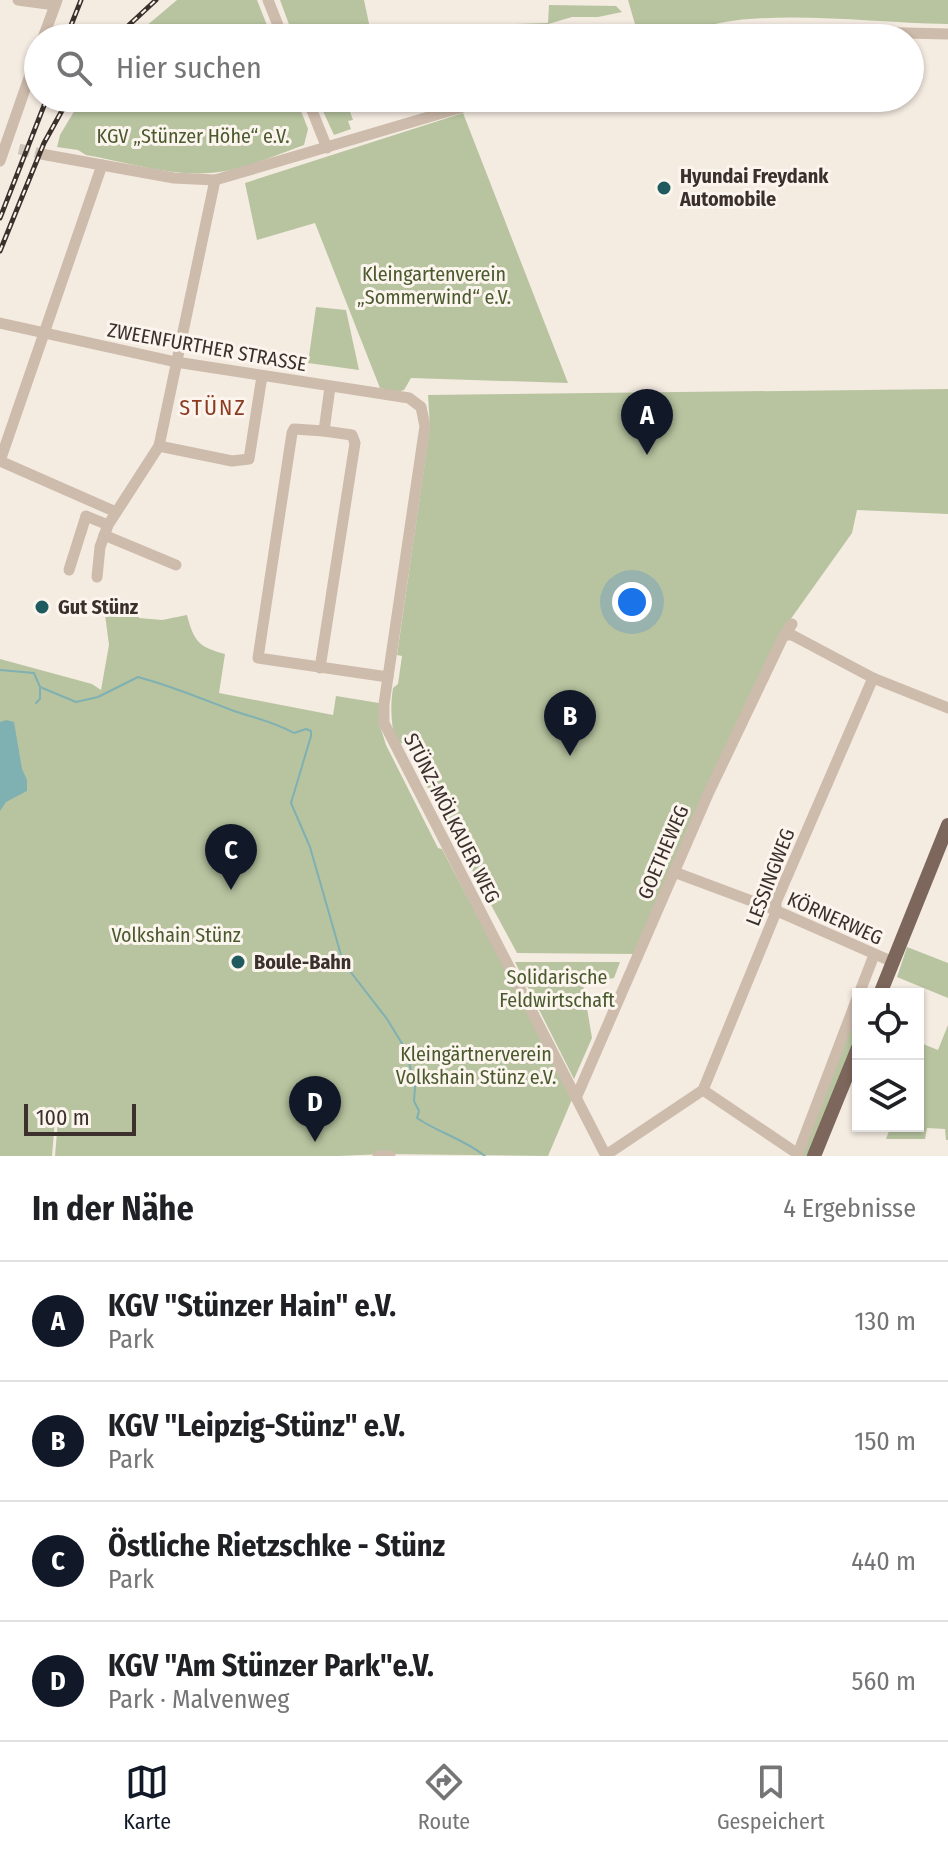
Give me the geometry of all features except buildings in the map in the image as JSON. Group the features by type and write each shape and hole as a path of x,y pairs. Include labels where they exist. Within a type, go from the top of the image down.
{"main road":[{"path":"882,988 948,825"},
{"path":"814,1156 853,1060"}],"street":[{"path":"18,0 56,2 48,24"},
{"path":"268,0 277,24"},
{"path":"924,33 948,34"},
{"path":"0,161 2,145 24,88"},
{"path":"313,112 327,148"},
{"path":"41,154 174,178 215,180 447,112"},
{"path":"2,145 19,149"},
{"path":"102,165 0,461 116,512"},
{"path":"97,577 97,561 106,530 159,446 215,180"},
{"name":"ZWEENFURTHER STRASSE","path":"0,323 176,362 409,398"},
{"path":"159,446 232,461 249,459 262,376"},
{"path":"324,431 330,387"},
{"name":"STÜNZ-MÖLKAUER WEG","path":"409,398 421,407 425,426 383,714 391,741 606,1156"},
{"path":"320,668 355,443 352,435 294,429 258,658 320,668 388,677"},
{"path":"69,570 86,516 106,530 176,565"},
{"name":"GOETHEWEG","path":"576,1098 733,739 790,630 873,678"},
{"path":"873,678 948,708"},
{"name":"LESSINGWEG","path":"703,1090 776,912 776,902 873,678"},
{"name":"KÖRNERWEG","path":"674,872 893,962"},
{"path":"861,988 874,955"},
{"path":"606,1156 703,1090 797,1155 852,1011"},
{"path":"378,1156 390,1156"}],"green space":[{"path":"177,0 257,0 266,24 149,24"},
{"path":"280,0 364,0 369,24 289,24"},
{"path":"628,0 948,0 948,24 774,18 717,24 635,24"},
{"path":"549,5 616,6 622,12 598,17 572,17 548,24 515,24 548,23"},
{"name":"KGV „Stünzer Höhe“ e.V.","path":"74,112 301,112 308,129 304,145 245,166 209,173 163,170 86,155 78,150 57,147 60,135"},
{"path":"323,112 350,112 353,120 348,121 351,129 334,135"},
{"name":"Kleingartenverein „Sommerwind“ e.V.","path":"463,113 568,383 411,378 404,390 397,392 380,388 315,223 257,240 245,183"},
{"path":"316,307 346,310 359,370 308,363"},
{"path":"948,389 948,514 857,510 852,533 790,620 635,954 517,953 417,768 417,744 396,743 393,729 392,695 393,688 398,684 402,656 397,655 430,427 428,395"},
{"name":"Volkshain Stünz","path":"138,606 139,618 162,620 187,615 199,642 225,654 219,693 333,715 336,696 379,703 379,723 386,745 438,848 442,849 573,1097 548,1156 55,1156 59,1108 56,1107 52,1156 0,1156 0,659 92,684 101,690 109,645 104,607"},
{"path":"907,947 948,963 948,998 924,988 897,977"},
{"name":"Solidarische Feldwirtschaft","path":"515,962 620,962 614,978 583,984 592,1038 574,1079"},
{"path":"852,1012 852,1063 814,1156 797,1156"},
{"path":"948,1025 948,1140 945,1129 927,1128 925,1139 886,1139 889,1132 924,1132 924,1044 938,1050"}],"water":[{"path":"0,722 14,722 27,791 6,802 0,811"}],"waterway":[{"path":"0,670 34,673 40,687 76,702 98,697 138,677 294,733 306,729 311,731 291,803 310,847 343,962 387,1019 406,1050 415,1087 414,1101 419,1111 417,1118 485,1156"},
{"path":"36,703 40,699 40,689"}],"tunnel":[{"path":"19,149 41,154"}],"railway":[{"path":"72,24 81,0"},
{"path":"130,24 156,0"},
{"path":"0,218 42,112"},
{"path":"0,251 44,143 61,112"}],"place":[{"name":"Hyundai Freydank Automobile","path":"664,188"},
{"name":"KGV \"Stünzer Hain\" e.V.","path":"647,455"},
{"name":"Gut Stünz","path":"42,607"},
{"name":"KGV \"Leipzig-Stünz\" e.V.","path":"570,756"},
{"name":"Östliche Rietzschke - Stünz","path":"231,890"},
{"name":"Boule-Bahn","path":"238,962"},
{"name":"KGV \"Am Stünzer Park\"e.V.","path":"315,1142"}],"district":[{"name":"STÜNZ","path":"213,407"}],"park label":[{"name":"Kleingärtnerverein Volkshain Stünz e.V.","path":"476,1066"}]}
